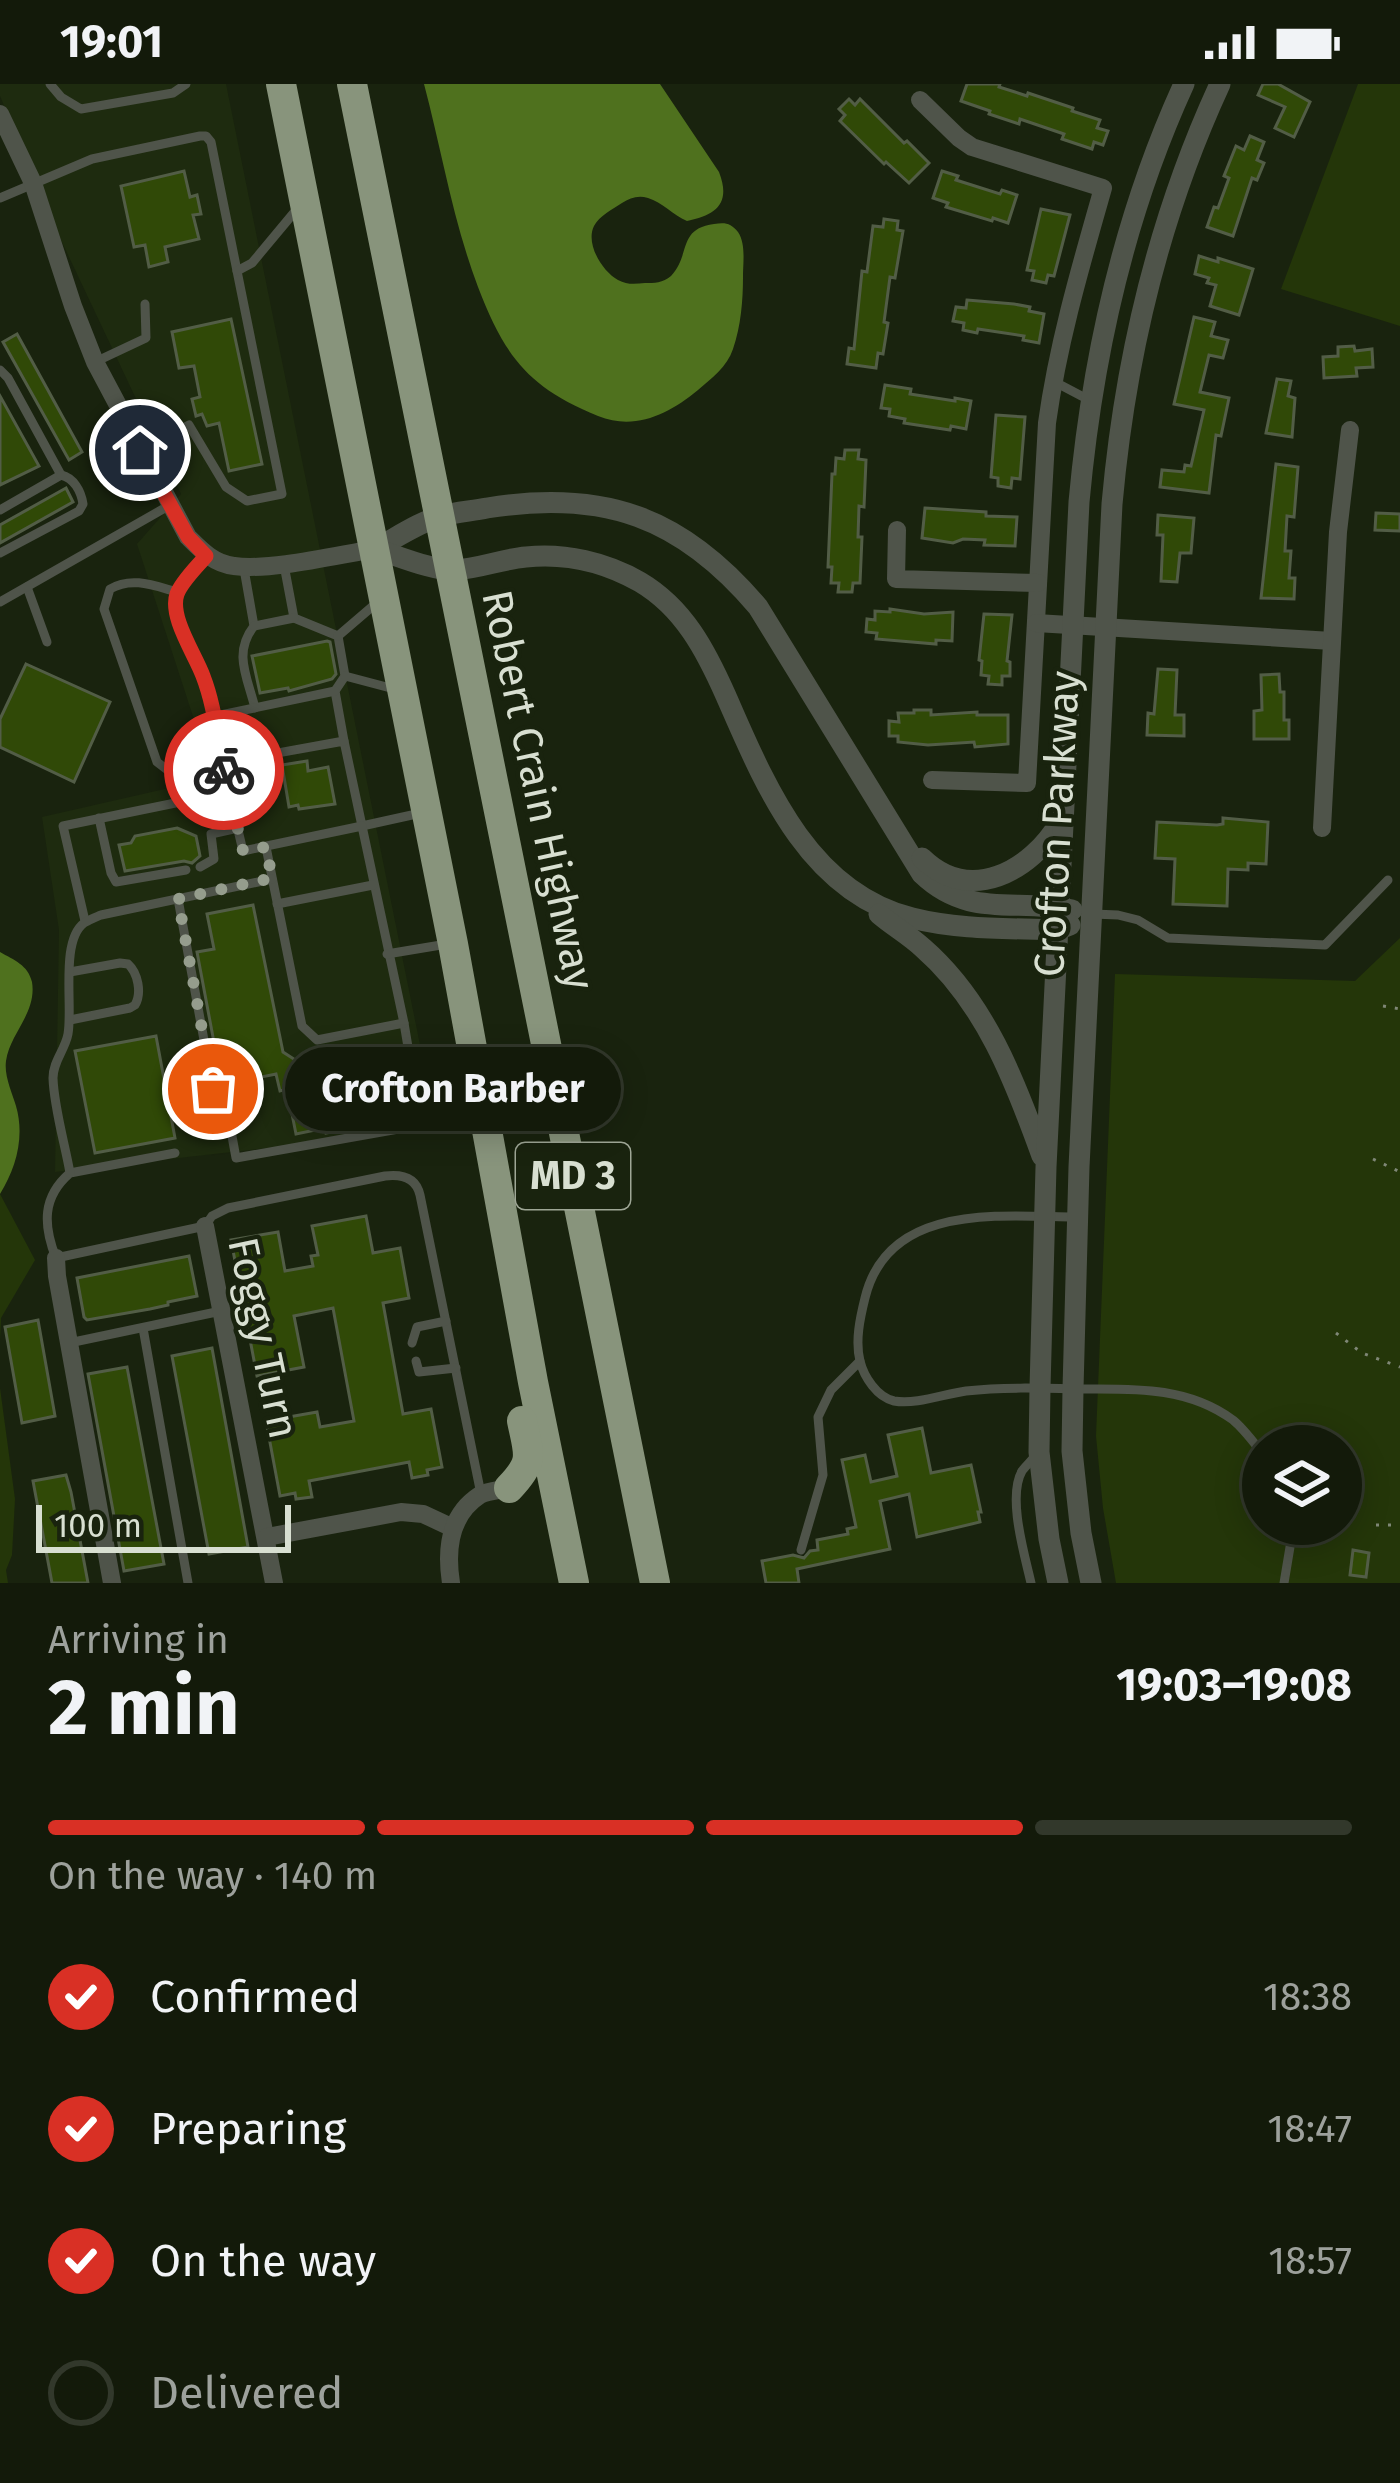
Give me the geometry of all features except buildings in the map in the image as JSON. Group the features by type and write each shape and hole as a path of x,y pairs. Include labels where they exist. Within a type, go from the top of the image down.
{"highway":[{"name":"MD 3","path":"281,84 453,944 574,1583"},
{"name":"Robert Crain Highway","path":"352,84 655,1583"},
{"path":"487,1129 500,1307 529,1455 526,1471 495,1491"},
{"path":"495,1491 526,1492 537,1503 563,1583"}],"street":[{"name":"Crofton Parkway","path":"1058,1583 1039,1452 1040,1388 1046,1166 1079,502 1090,401 1124,253 1184,84"},
{"name":"Crofton Parkway","path":"1091,1583 1072,1450 1073,1389 1104,626 1118,436 1149,284 1175,196 1220,84"},
{"path":"920,100 972,147 1103,188 1053,381 1047,423 1027,784 932,780"},
{"path":"0,114 33,183 95,362 188,537 206,556 243,566 375,549 439,516 516,504 599,506 658,525 706,553 758,607 922,874 957,899 1058,919"},
{"path":"1322,828 1341,492 1350,430"},
{"path":"897,530 896,579 1038,583"},
{"path":"375,549 450,571 559,556 612,568 664,599 702,645 766,786 806,846 855,894 923,948 964,992 997,1046 1046,1166"},
{"path":"1036,623 1332,641"},
{"path":"898,834 947,875 986,879 1037,854 1063,817"},
{"path":"855,894 890,911 941,924 1093,914"},
{"name":"Foggy Turn","path":"205,1226 267,1537 268,1582"},
{"path":"56,1258 112,1583"},
{"path":"452,1583 447,1548 453,1528 495,1491"},
{"path":"267,1537 400,1512 423,1514 453,1528"}],"lane":[{"path":"50,84 81,109 173,93 186,84"},
{"path":"0,198 92,159 206,136 211,142 282,494 247,501 226,487 189,425 140,450"},
{"path":"236,272 252,262 304,200"},
{"path":"95,362 146,338 145,304"},
{"path":"0,370 62,475 72,479 83,504 79,511 0,553"},
{"path":"1053,381 1090,401"},
{"path":"0,510 62,475"},
{"path":"0,602 170,505"},
{"path":"206,556 177,592 177,614 216,716 243,851 427,812"},
{"path":"284,564 293,618"},
{"path":"243,566 254,626"},
{"path":"177,592 142,582 119,584 110,589 104,609 157,761 170,772 344,741"},
{"path":"27,587 47,642"},
{"path":"338,636 384,597"},
{"path":"255,708 242,654 243,640 254,626 293,618 338,636"},
{"path":"178,899 213,1089 226,1108 236,1158 421,1125 335,691 345,676 338,636"},
{"path":"345,676 403,692"},
{"path":"216,716 335,691"},
{"path":"85,922 63,826 229,792"},
{"path":"99,818 116,882 185,870"},
{"path":"200,867 214,859 212,834 238,828"},
{"path":"266,847 302,1026 317,1040 404,1023"},
{"path":"70,1173 53,1078 56,1060 67,1042 70,950 78,929 101,915 272,878"},
{"path":"1093,914 1138,920 1168,938 1325,945 1388,880"},
{"path":"277,904 374,886"},
{"path":"387,954 453,944"},
{"path":"70,972 128,964 139,994 130,1008 70,1021"},
{"path":"56,1258 47,1236 46,1214 50,1198 70,1173 175,1153"},
{"path":"205,1226 227,1208 385,1176 398,1175 418,1188 456,1369 495,1491"},
{"path":"1078,1217 970,1217 949,1220 905,1239 877,1268 860,1318 860,1361 877,1392 899,1402 968,1390 1142,1388 1177,1394 1233,1420 1242,1430"},
{"name":"Foggy Turn","path":"56,1258 205,1226"},
{"path":"70,1343 221,1311"},
{"path":"412,1343 417,1327 446,1321"},
{"path":"142,1328 188,1583"},
{"path":"416,1361 418,1372 456,1369"},
{"path":"801,1550 823,1475 818,1418 831,1390 860,1361"},
{"path":"1030,1583 1017,1484 1039,1452"},
{"path":"1284,1583 1290,1545"}],"path":[{"path":"1383,1006 1400,1009"},
{"path":"1373,1159 1400,1172"},
{"path":"1336,1333 1362,1353 1400,1367"},
{"path":"1376,1525 1400,1525"}],"shaded area":[{"path":"0,84 226,84 437,1129 55,1172 59,930 42,817 213,778 137,544 181,494 61,240 0,96"},
{"path":"424,84 660,84 719,172 722,200 713,211 687,221 653,200 631,198 599,219 592,241 601,264 618,280 655,283 677,268 694,231 721,223 735,229 744,253 741,313 733,349 719,372 663,413 625,422 574,405 536,381 498,333 469,262"},
{"path":"1358,84 1400,84 1400,326 1281,289"},
{"path":"1400,938 1400,1583 1116,1583 1096,1436 1115,974 1355,981"},
{"path":"0,952 27,971 32,993 6,1061 19,1118 19,1141 11,1174 0,1194"},
{"path":"0,1194 35,1260 1,1318 0,1340"},
{"path":"0,1388 15,1499 8,1583 0,1583"}],"way so far":[{"path":"213,1089 178,899 272,878 266,847 243,851 224,770"}],"place":[{"name":"Crofton Barber","path":"213,1089"}],"route":[{"path":"140,450 188,537 206,556 177,592 176,603 216,716 224,770"}]}
